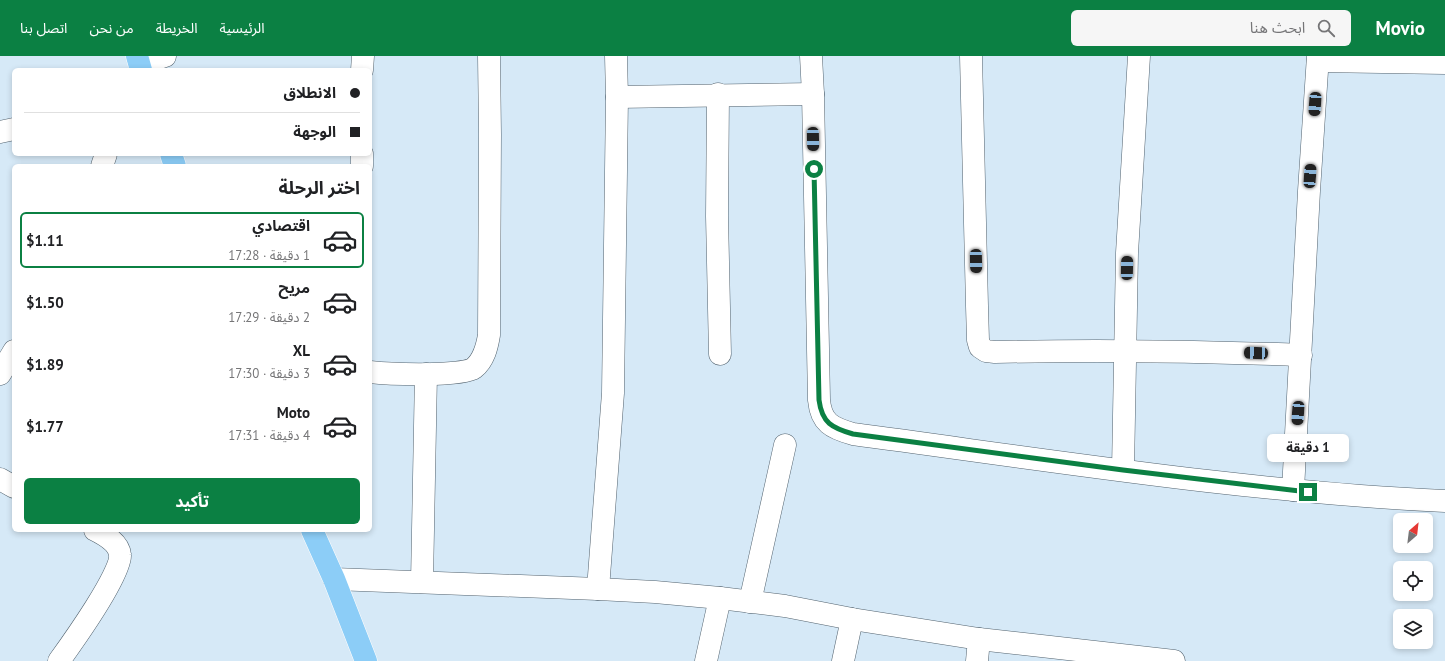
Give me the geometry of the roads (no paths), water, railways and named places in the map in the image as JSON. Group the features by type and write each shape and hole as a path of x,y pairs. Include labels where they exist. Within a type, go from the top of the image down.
{"main road":[{"path":"313,532 334,579 366,661"}],"street":[{"path":"139,64 165,56"},
{"path":"362,56 362,68"},
{"path":"372,372 426,374 463,372 471,370 482,359 487,344 488,335 490,134 489,56"},
{"path":"598,589 613,393 617,98 616,56"},
{"path":"811,56 819,400 821,413 824,418 837,429 853,434 1123,470 1294,490 1445,501"},
{"path":"971,56 978,340 980,347 986,351 995,352 1226,352 1301,355"},
{"path":"1123,470 1127,253 1138,56"},
{"path":"1294,490 1309,191 1318,58 1445,63"},
{"path":"617,98 718,94 813,94"},
{"path":"718,94 717,216 720,354"},
{"path":"0,132 12,129"},
{"path":"0,374 12,354"},
{"path":"422,582 426,374"},
{"path":"750,602 785,445"},
{"path":"0,479 12,486"},
{"path":"59,661 115,576 120,555 117,546 107,536 99,532"},
{"path":"334,579 598,589 720,598 785,606 852,619 979,640 1174,661"},
{"path":"706,661 720,598"},
{"path":"842,661 852,619"},
{"path":"977,661 979,640"}]}
